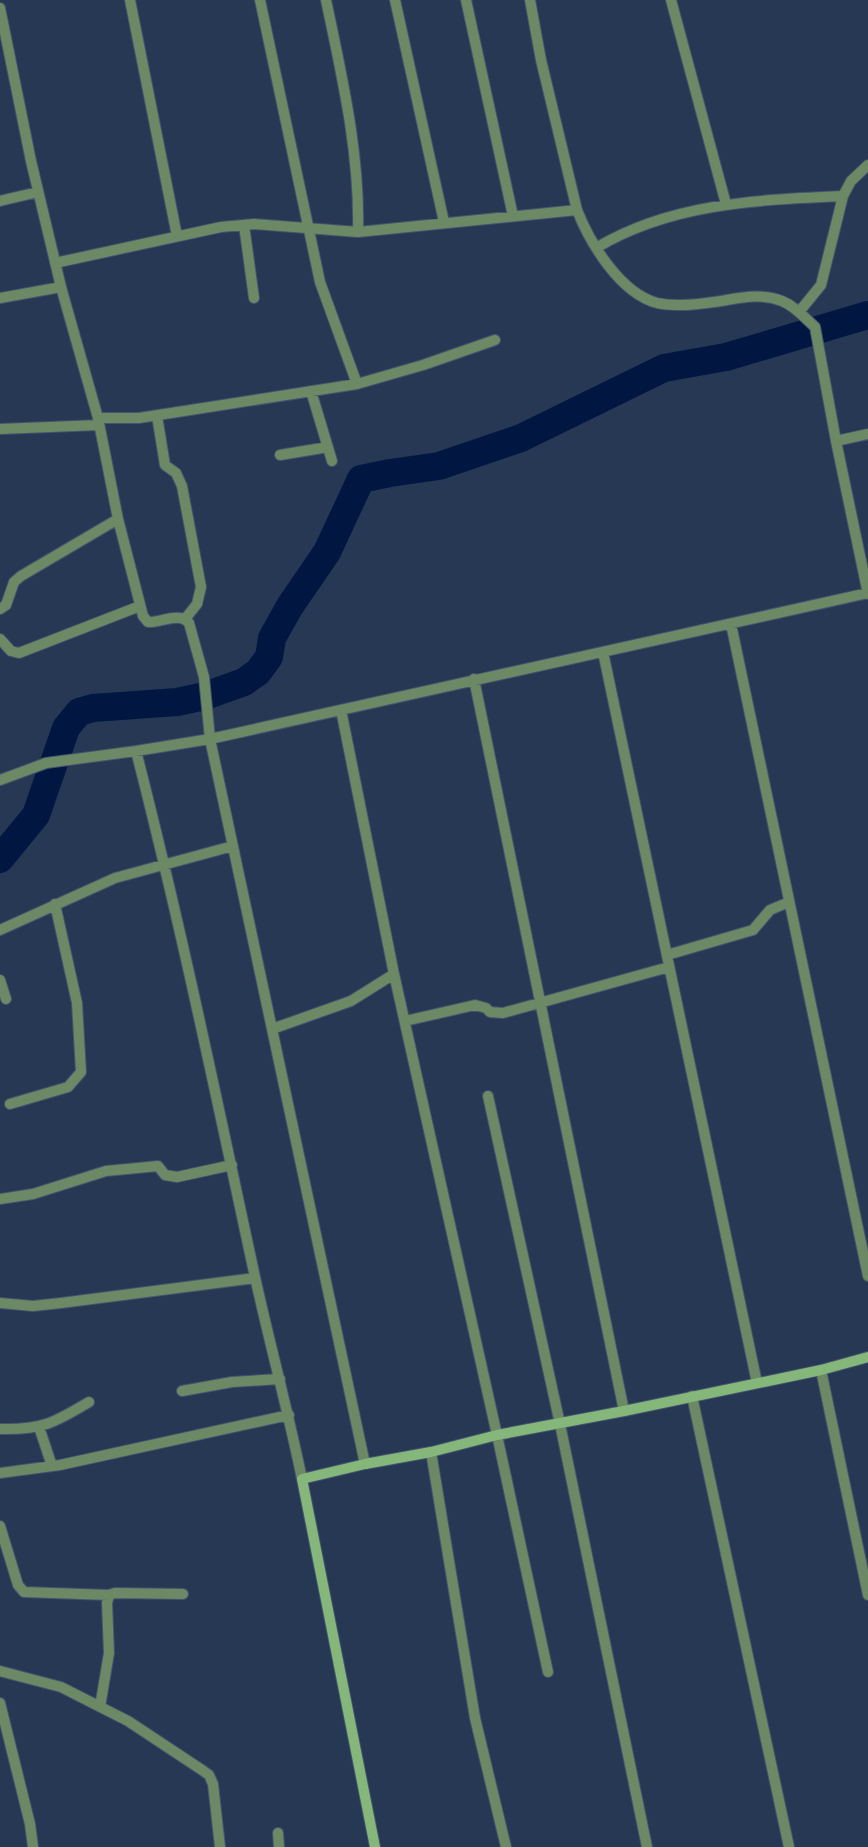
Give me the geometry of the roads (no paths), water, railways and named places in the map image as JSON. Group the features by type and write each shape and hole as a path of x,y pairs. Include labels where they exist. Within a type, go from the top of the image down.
{"street":[{"path":"130,0 177,236"},
{"path":"260,0 320,282 357,384"},
{"path":"326,0 356,155 358,232"},
{"path":"395,0 444,222"},
{"path":"466,0 513,216"},
{"path":"0,780 46,763 210,739 474,679 868,594 836,441 815,326 783,301 767,297 742,297 682,306 656,302 638,294 624,282 596,248 586,232 577,210 545,79 530,0"},
{"path":"671,0 726,204"},
{"path":"0,8 38,192 61,288 98,421 118,519 143,616 148,622 180,617 186,619 189,623 204,677 210,739 365,1464"},
{"path":"799,312 821,285 843,196 852,181 868,165"},
{"path":"0,202 38,192"},
{"path":"596,248 648,222 726,204 764,199 843,196"},
{"path":"55,262 221,227 244,225 358,232 406,229 444,222 577,210"},
{"path":"244,225 254,298"},
{"path":"0,298 61,288"},
{"path":"0,429 157,416 357,384 424,365 495,340"},
{"path":"311,391 332,461"},
{"path":"157,416 165,465 176,472 182,486 201,587 197,604 186,619"},
{"path":"836,441 868,434"},
{"path":"280,455 328,447"},
{"path":"0,609 6,606 14,582 21,576 118,519"},
{"path":"0,640 11,651 19,653 140,606"},
{"path":"731,624 868,1276"},
{"path":"603,652 757,1383"},
{"path":"474,679 624,1411"},
{"path":"341,710 404,1021 498,1434 548,1672"},
{"path":"136,751 165,866 232,1165 255,1278 289,1416 376,1847"},
{"path":"0,930 115,878 165,866 233,846"},
{"path":"666,955 753,930 770,910 789,902"},
{"path":"10,1104 68,1086 81,1072 77,1003 55,904"},
{"path":"404,1021 475,1005 497,1013 669,967"},
{"path":"272,1029 350,1001 394,974"},
{"path":"0,980 6,999"},
{"path":"488,1096 560,1424 647,1847"},
{"path":"0,1200 33,1194 106,1171 158,1166 165,1175 177,1177 232,1165"},
{"path":"0,1304 33,1306 255,1278"},
{"path":"302,1479 365,1464 431,1452 498,1434 560,1424 821,1370 868,1357"},
{"path":"821,1370 868,1595"},
{"path":"182,1391 232,1382 280,1379"},
{"path":"692,1396 789,1847"},
{"path":"0,1429 39,1427 54,1423 89,1402"},
{"path":"0,1472 52,1466 289,1416"},
{"path":"39,1427 52,1466"},
{"path":"431,1452 476,1718 506,1847"},
{"path":"0,1526 18,1585 24,1592 109,1595 115,1593 183,1594"},
{"path":"100,1707 109,1653 107,1603 109,1595"},
{"path":"0,1671 61,1687 128,1721 208,1775 213,1784 220,1847"},
{"path":"0,1703 30,1824 33,1847"},
{"path":"278,1834 280,1847"}],"waterway":[{"path":"0,859 36,815 66,728 79,712 93,708 177,702 205,696 244,682 258,672 269,657 272,638 290,606 327,552 361,479 439,466 521,438 664,368 726,357 868,315"}]}
